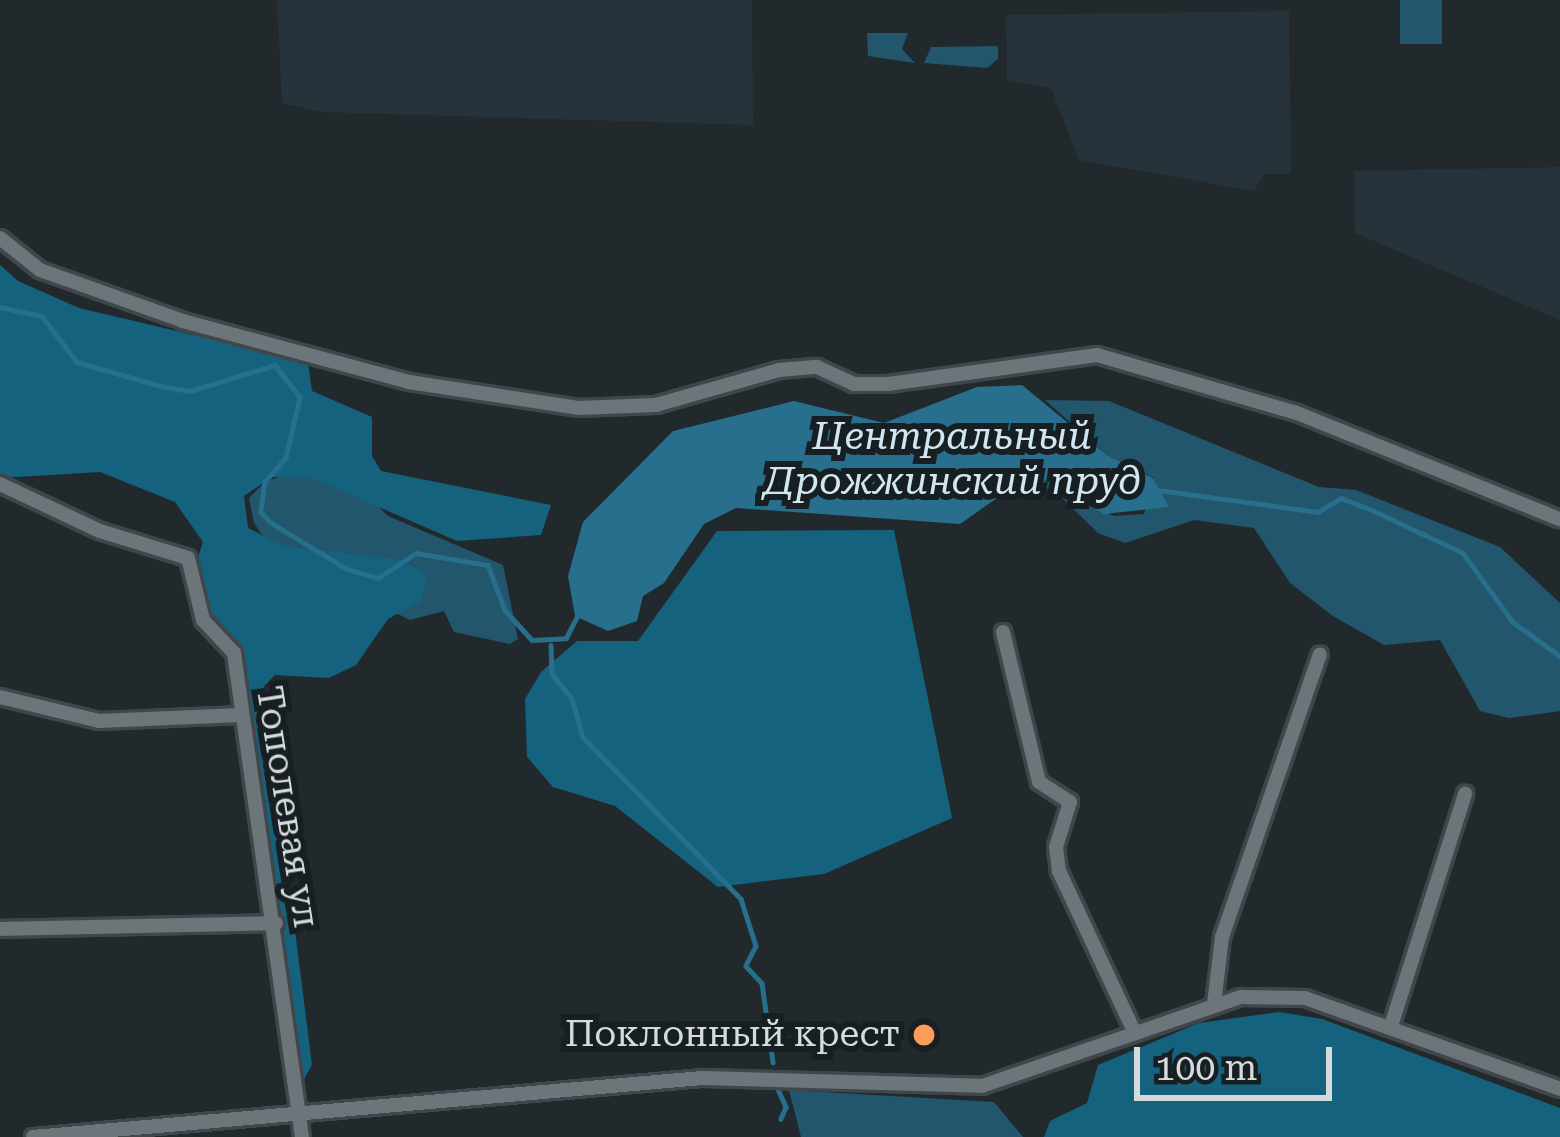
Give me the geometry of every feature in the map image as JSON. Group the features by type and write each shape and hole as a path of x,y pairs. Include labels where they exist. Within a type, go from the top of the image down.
{"street":[{"path":"0,238 40,270 183,321 409,382 578,408 656,405 779,370 818,367 854,384 887,384 1097,355 1297,413 1560,518"},
{"name":"Тополевая ул","path":"0,484 100,531 188,558 202,620 234,653 276,923 302,1137"},
{"path":"1003,632 1040,782 1070,802 1056,847 1059,871 1133,1029"},
{"path":"1214,1004 1222,937 1320,654"},
{"path":"0,697 99,721 242,716"},
{"path":"1390,1026 1465,794"},
{"path":"0,929 276,923"},
{"path":"33,1137 301,1119 699,1078 994,1082 1214,1004 1305,998 1560,1089"}],"shaded area":[{"path":"277,0 752,0 753,125 321,112 282,103"},
{"path":"1400,0 1442,0 1442,44 1400,44"},
{"path":"1289,11 1291,174 1264,174 1254,191 1079,160 1051,88 1007,80 1006,15"},
{"path":"867,33 908,33 902,49 915,63 868,56"},
{"path":"998,46 998,59 987,68 924,63 931,47"},
{"path":"1560,167 1560,320 1355,233 1354,171"},
{"path":"0,265 18,281 79,308 308,362 312,391 372,417 372,456 381,471 551,505 541,535 457,541 310,477 272,477 244,496 248,528 283,546 403,560 426,575 421,601 388,619 356,665 329,678 275,675 264,686 312,1065 304,1079 294,1073 234,653 214,638 194,569 203,542 175,502 100,472 0,478"},
{"path":"1045,400 1109,401 1319,487 1356,490 1500,547 1560,603 1560,711 1509,718 1480,711 1440,640 1384,645 1333,616 1290,583 1254,528 1194,520 1125,543 1098,533 1054,490 1017,484 1046,480 1114,516 1144,514 1154,478 1107,455"},
{"path":"293,472 359,487 388,516 503,565 518,639 510,644 454,632 444,611 410,620 274,553 254,523 249,498 265,482"},
{"path":"894,530 952,818 824,874 718,887 615,806 553,787 527,757 525,699 541,672 577,641 638,641 717,531"},
{"path":"1279,1012 1322,1019 1560,1108 1560,1137 1044,1137 1050,1121 1087,1103 1098,1065 1199,1023"},
{"path":"789,1090 994,1102 1023,1137 801,1137"}],"water":[{"name":"Центральный Дрожжинский пруд","path":"1022,385 1107,455 1153,478 1169,507 1104,514 1046,480 1017,484 960,524 736,508 704,524 664,583 643,596 637,621 608,631 575,616 568,576 583,522 673,431 794,401 884,423 977,387"}],"waterway":[{"path":"0,307 42,316 77,362 165,387 190,391 275,365 300,397 286,458 265,482 261,512 270,522 347,569 378,578 416,553 488,565 505,610 532,640 566,638 579,612"},
{"path":"1158,490 1318,512 1341,498 1372,510 1463,553 1513,622 1560,656"},
{"path":"551,645 552,674 572,699 583,737 741,899 756,946 746,966 762,983 773,1062"},
{"path":"778,1089 786,1107 781,1119"}],"place":[{"name":"Поклонный крест","path":"924,1035"}]}
